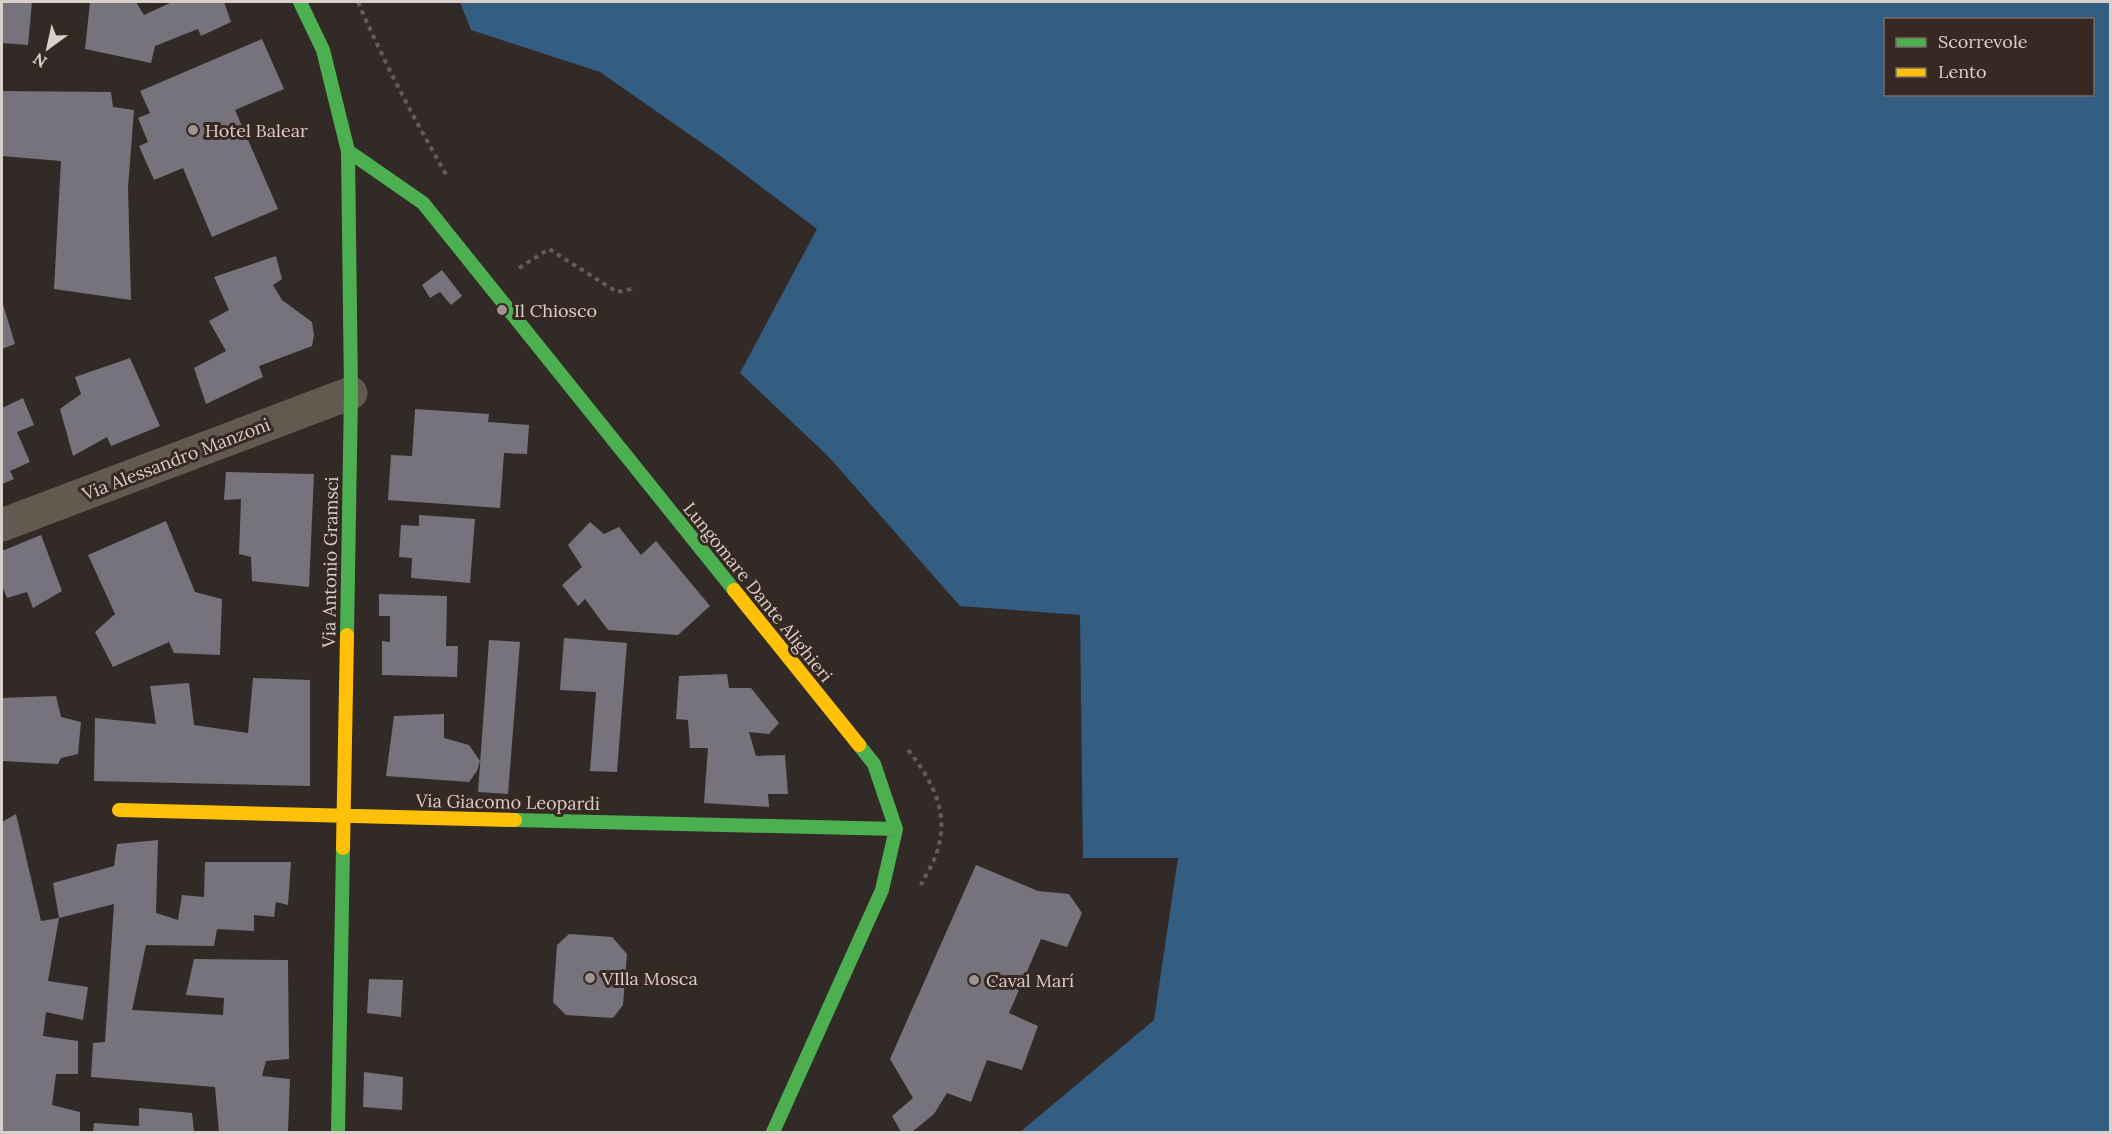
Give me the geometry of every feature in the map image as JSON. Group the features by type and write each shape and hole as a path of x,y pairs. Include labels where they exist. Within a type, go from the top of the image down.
{"street":[{"name":"Via Antonio Gramsci","path":"300,2 323,50 348,151 351,393 338,1132"},
{"name":"Lungomare Dante Alighieri","path":"348,151 423,203 874,764 896,829"},
{"name":"Via Alessandro Manzoni","path":"2,525 351,393"},
{"name":"Via Giacomo Leopardi","path":"119,810 896,829"},
{"path":"773,1132 882,890 896,829"}],"path":[{"path":"549,249 617,291 636,288"}],"water":[{"path":"460,2 2110,2 2110,1132 1020,1132 1154,1020 1178,858 1083,858 1080,615 960,606 828,456 740,373 817,229 719,155 600,72 471,30"}],"building":[{"path":"2,2 32,2 28,45 2,43"},
{"path":"90,2 136,2 144,15 172,2 224,2 231,22 201,36 198,29 155,46 151,63 85,49"},
{"name":"Hotel Balear","path":"262,39 284,89 235,110 278,209 212,237 183,168 154,180 139,146 148,142 138,118 150,113 140,91"},
{"path":"2,91 111,92 113,107 134,110 128,188 131,300 54,289 61,161 2,156"},
{"path":"276,256 282,279 273,285 282,300 312,322 314,335 312,346 259,366 263,377 206,404 194,368 226,351 209,321 229,310 214,277"},
{"path":"442,270 462,296 451,305 440,292 430,298 422,285"},
{"path":"2,301 15,344 2,349"},
{"path":"130,358 160,426 111,446 107,437 73,456 60,409 81,394 75,377"},
{"path":"23,398 34,425 17,432 30,462 10,471 14,479 2,484 2,408"},
{"path":"415,409 489,414 488,422 529,425 527,454 504,453 500,508 388,500 391,455 412,456"},
{"path":"226,472 314,474 309,587 252,581 251,557 239,554 241,499 224,500"},
{"path":"419,515 475,519 470,583 411,578 412,558 399,557 401,525 419,526"},
{"path":"166,521 195,592 222,599 220,655 174,653 169,642 113,667 95,632 115,614 88,555"},
{"path":"590,522 604,534 619,527 641,555 656,541 710,606 678,635 608,630 585,599 578,606 562,585 582,567 568,545"},
{"path":"41,535 62,591 33,608 27,592 7,598 2,586 2,551"},
{"path":"379,594 447,596 446,646 458,646 457,677 382,675 382,641 390,642 390,616 379,616"},
{"path":"564,638 627,643 617,772 590,771 596,692 560,690"},
{"path":"489,640 520,642 508,794 478,792"},
{"path":"727,674 729,688 751,688 779,723 769,734 749,732 756,756 785,755 788,794 768,794 769,807 704,803 708,748 690,748 688,720 676,719 679,676"},
{"path":"253,678 310,680 310,786 94,781 95,718 156,724 150,686 189,683 194,725 248,733"},
{"path":"56,696 61,717 81,722 78,754 61,758 58,764 2,761 2,698"},
{"path":"444,714 444,738 469,745 480,761 477,771 469,782 386,776 394,716"},
{"path":"16,814 41,921 59,918 48,981 88,987 83,1020 46,1012 43,1036 78,1041 78,1074 56,1074 52,1105 80,1112 80,1132 2,1132 2,822"},
{"path":"158,840 156,913 178,920 182,895 204,897 205,862 291,862 288,905 276,902 274,917 254,915 254,931 217,929 214,946 146,945 132,1010 223,1015 224,998 186,995 194,959 288,960 289,1059 266,1061 262,1076 290,1079 288,1132 219,1132 215,1087 91,1077 93,1043 105,1042 114,904 59,918 53,883 114,866 117,844"},
{"name":"Caval Marí","path":"976,865 1038,891 1069,894 1082,913 1067,947 1041,939 1009,1013 1038,1026 1022,1070 987,1060 971,1102 947,1093 934,1114 912,1132 901,1132 892,1116 913,1098 890,1059"},
{"name":"VIlla Mosca","path":"569,934 612,937 627,954 623,1005 613,1018 566,1015 553,1002 557,945"},
{"path":"369,979 403,980 401,1017 367,1013"},
{"path":"364,1072 403,1077 402,1110 363,1107"},
{"path":"139,1108 192,1113 194,1132 93,1132 94,1123 139,1126"}],"traffic: fast":[{"path":"300,2 323,50 348,151 351,393 347,635"},
{"path":"348,151 423,203 734,590"},
{"path":"773,1132 882,890 896,829 874,764 859,745"},
{"path":"515,820 896,829"},
{"path":"338,1132 343,848"}],"traffic: slow":[{"path":"734,590 859,745"},
{"path":"343,848 347,635"},
{"path":"119,810 515,820"}],"place":[{"name":"Hotel Balear","path":"193,130"},
{"name":"Il Chiosco","path":"502,310"},
{"name":"VIlla Mosca","path":"590,978"},
{"name":"Caval Marí","path":"974,980"}]}
